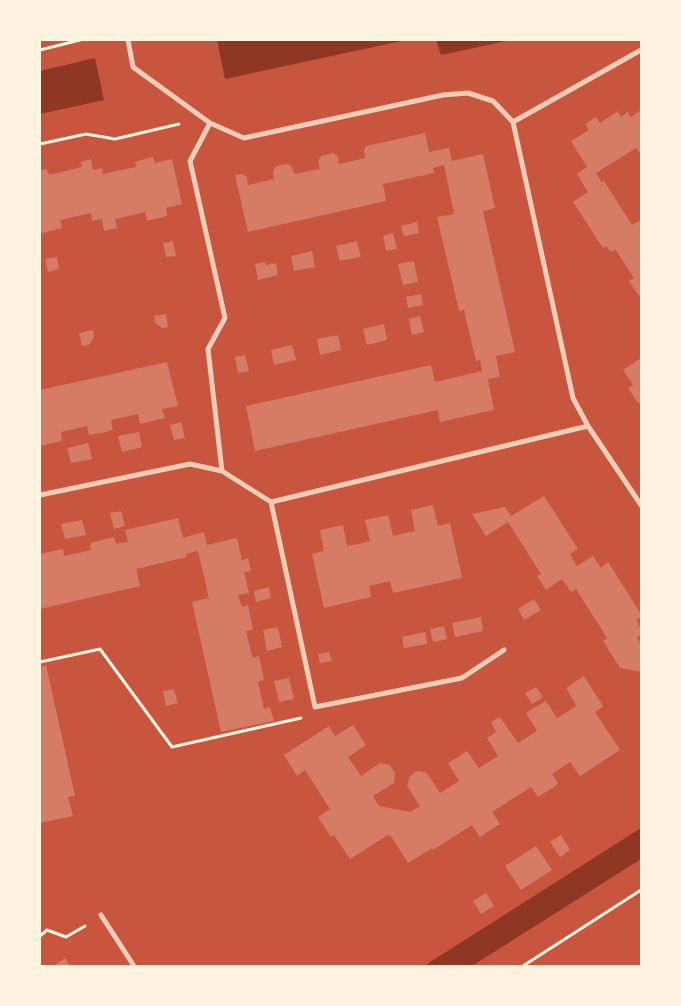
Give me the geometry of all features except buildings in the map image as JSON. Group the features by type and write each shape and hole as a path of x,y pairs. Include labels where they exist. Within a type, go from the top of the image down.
{"street":[{"path":"128,40 133,67 210,123 244,138 443,95 468,93 492,101 513,122 573,398 588,426 641,505"},
{"path":"513,122 641,50"},
{"path":"210,123 190,161 225,318 208,349 222,471"},
{"path":"271,502 588,426"},
{"path":"40,495 190,464 222,471 271,502 315,707 462,678 504,650"},
{"path":"101,915 134,966"}],"path":[{"path":"40,50 80,40"},
{"path":"40,144 86,134 115,139 204,119"},
{"path":"40,662 100,649 172,747 304,717 315,707"},
{"path":"523,966 641,890"},
{"path":"40,936 48,930 66,937 101,915"}],"shaded area":[{"path":"217,40 406,40 225,79"},
{"path":"436,40 511,40 441,55"},
{"path":"95,58 104,100 40,114 40,71"},
{"path":"641,828 641,859 472,966 424,966"}]}
